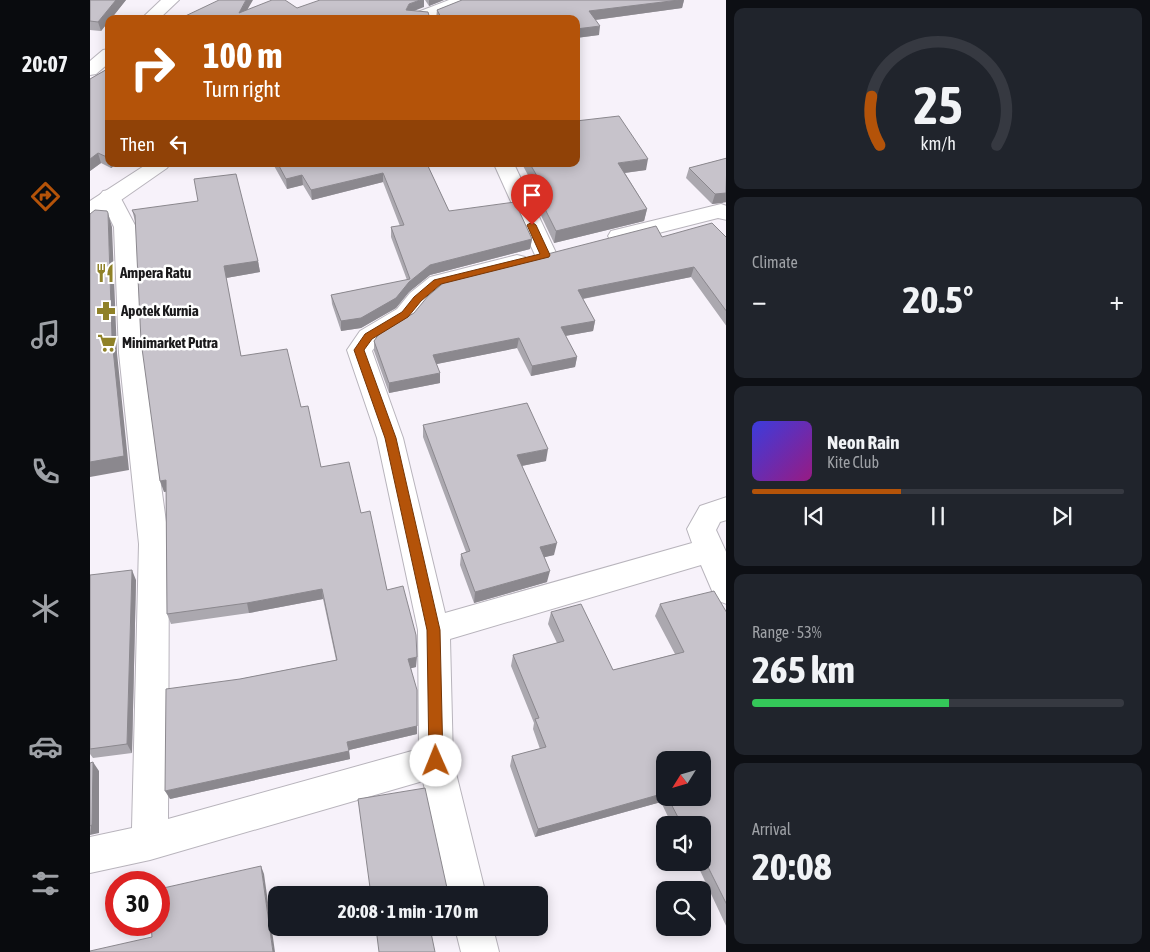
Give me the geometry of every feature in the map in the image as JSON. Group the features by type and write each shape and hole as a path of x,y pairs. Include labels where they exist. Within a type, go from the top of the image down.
{"main road":[{"path":"153,15 170,0"},
{"path":"426,15 464,0"},
{"path":"90,70 105,57"},
{"path":"150,842 154,544 131,353 124,227 100,204 156,167"},
{"path":"505,167 546,255"},
{"path":"465,886 436,761 434,630 390,438 359,350 369,337 405,315 418,299 438,282 725,211"},
{"path":"726,508 710,514 700,529 726,591"},
{"path":"434,630 708,551"},
{"path":"90,856 150,842 436,761"},
{"path":"476,936 480,952"}],"building":[{"path":"90,0 116,0 98,22 90,21"},
{"path":"219,0 246,0 239,13 272,0 285,0 297,8 320,0 420,0 409,4 406,10 428,12 429,15 187,15"},
{"path":"462,0 679,0 589,11 600,26 580,28 580,15 440,15 437,10"},
{"path":"105,70 105,156 98,153 90,159 90,79"},
{"path":"619,116 648,159 618,163 647,209 556,231 529,177 537,176 532,167 580,167 580,121"},
{"path":"726,158 726,193 715,194 689,168"},
{"path":"280,167 428,167 449,211 515,202 532,239 430,265 409,282 396,298 361,318 341,321 331,295 410,279 391,227 404,225 383,173 311,190 302,175 286,179"},
{"path":"236,174 258,261 224,266 241,356 287,349 301,407 308,406 321,467 349,462 361,513 370,511 387,590 403,586 416,635 417,657 408,659 417,690 417,726 347,742 349,751 165,791 166,689 240,679 337,660 322,589 247,603 167,614 166,480 160,481 141,341 135,215 132,210 198,201 194,179"},
{"path":"95,210 107,211 108,213 112,339 124,456 90,462 90,214"},
{"path":"712,223 726,237 726,311 694,267 578,290 595,321 561,327 577,357 532,366 519,338 433,355 440,373 389,383 374,341 379,334 414,313 428,296 447,280 656,226 662,237"},
{"path":"527,403 548,449 517,455 557,543 540,547 550,571 475,592 461,554 470,551 423,425"},
{"path":"132,570 127,744 90,749 90,575"},
{"path":"714,591 726,611 726,903 710,871 711,816 677,816 672,806 711,806 711,751 656,751 656,796 538,829 512,756 546,747 535,719 539,718 513,655 564,641 551,612 581,604 613,670 684,652 660,604"},
{"path":"93,762 92,825 90,826 90,763"},
{"path":"425,788 447,886 370,886 358,799"},
{"path":"261,866 268,916 268,936 271,936 273,952 90,952 152,936 170,936 170,887"},
{"path":"377,936 432,936 435,952 379,952"}],"place":[{"name":"Ampera Ratu","path":"105,273"},
{"name":"Apotek Kurnia","path":"106,311"},
{"name":"Minimarket Putra","path":"107,343"}],"route":[{"path":"436,761 434,630 390,438 359,350 369,337 405,315 418,299 438,282 546,255 532,225"}]}
